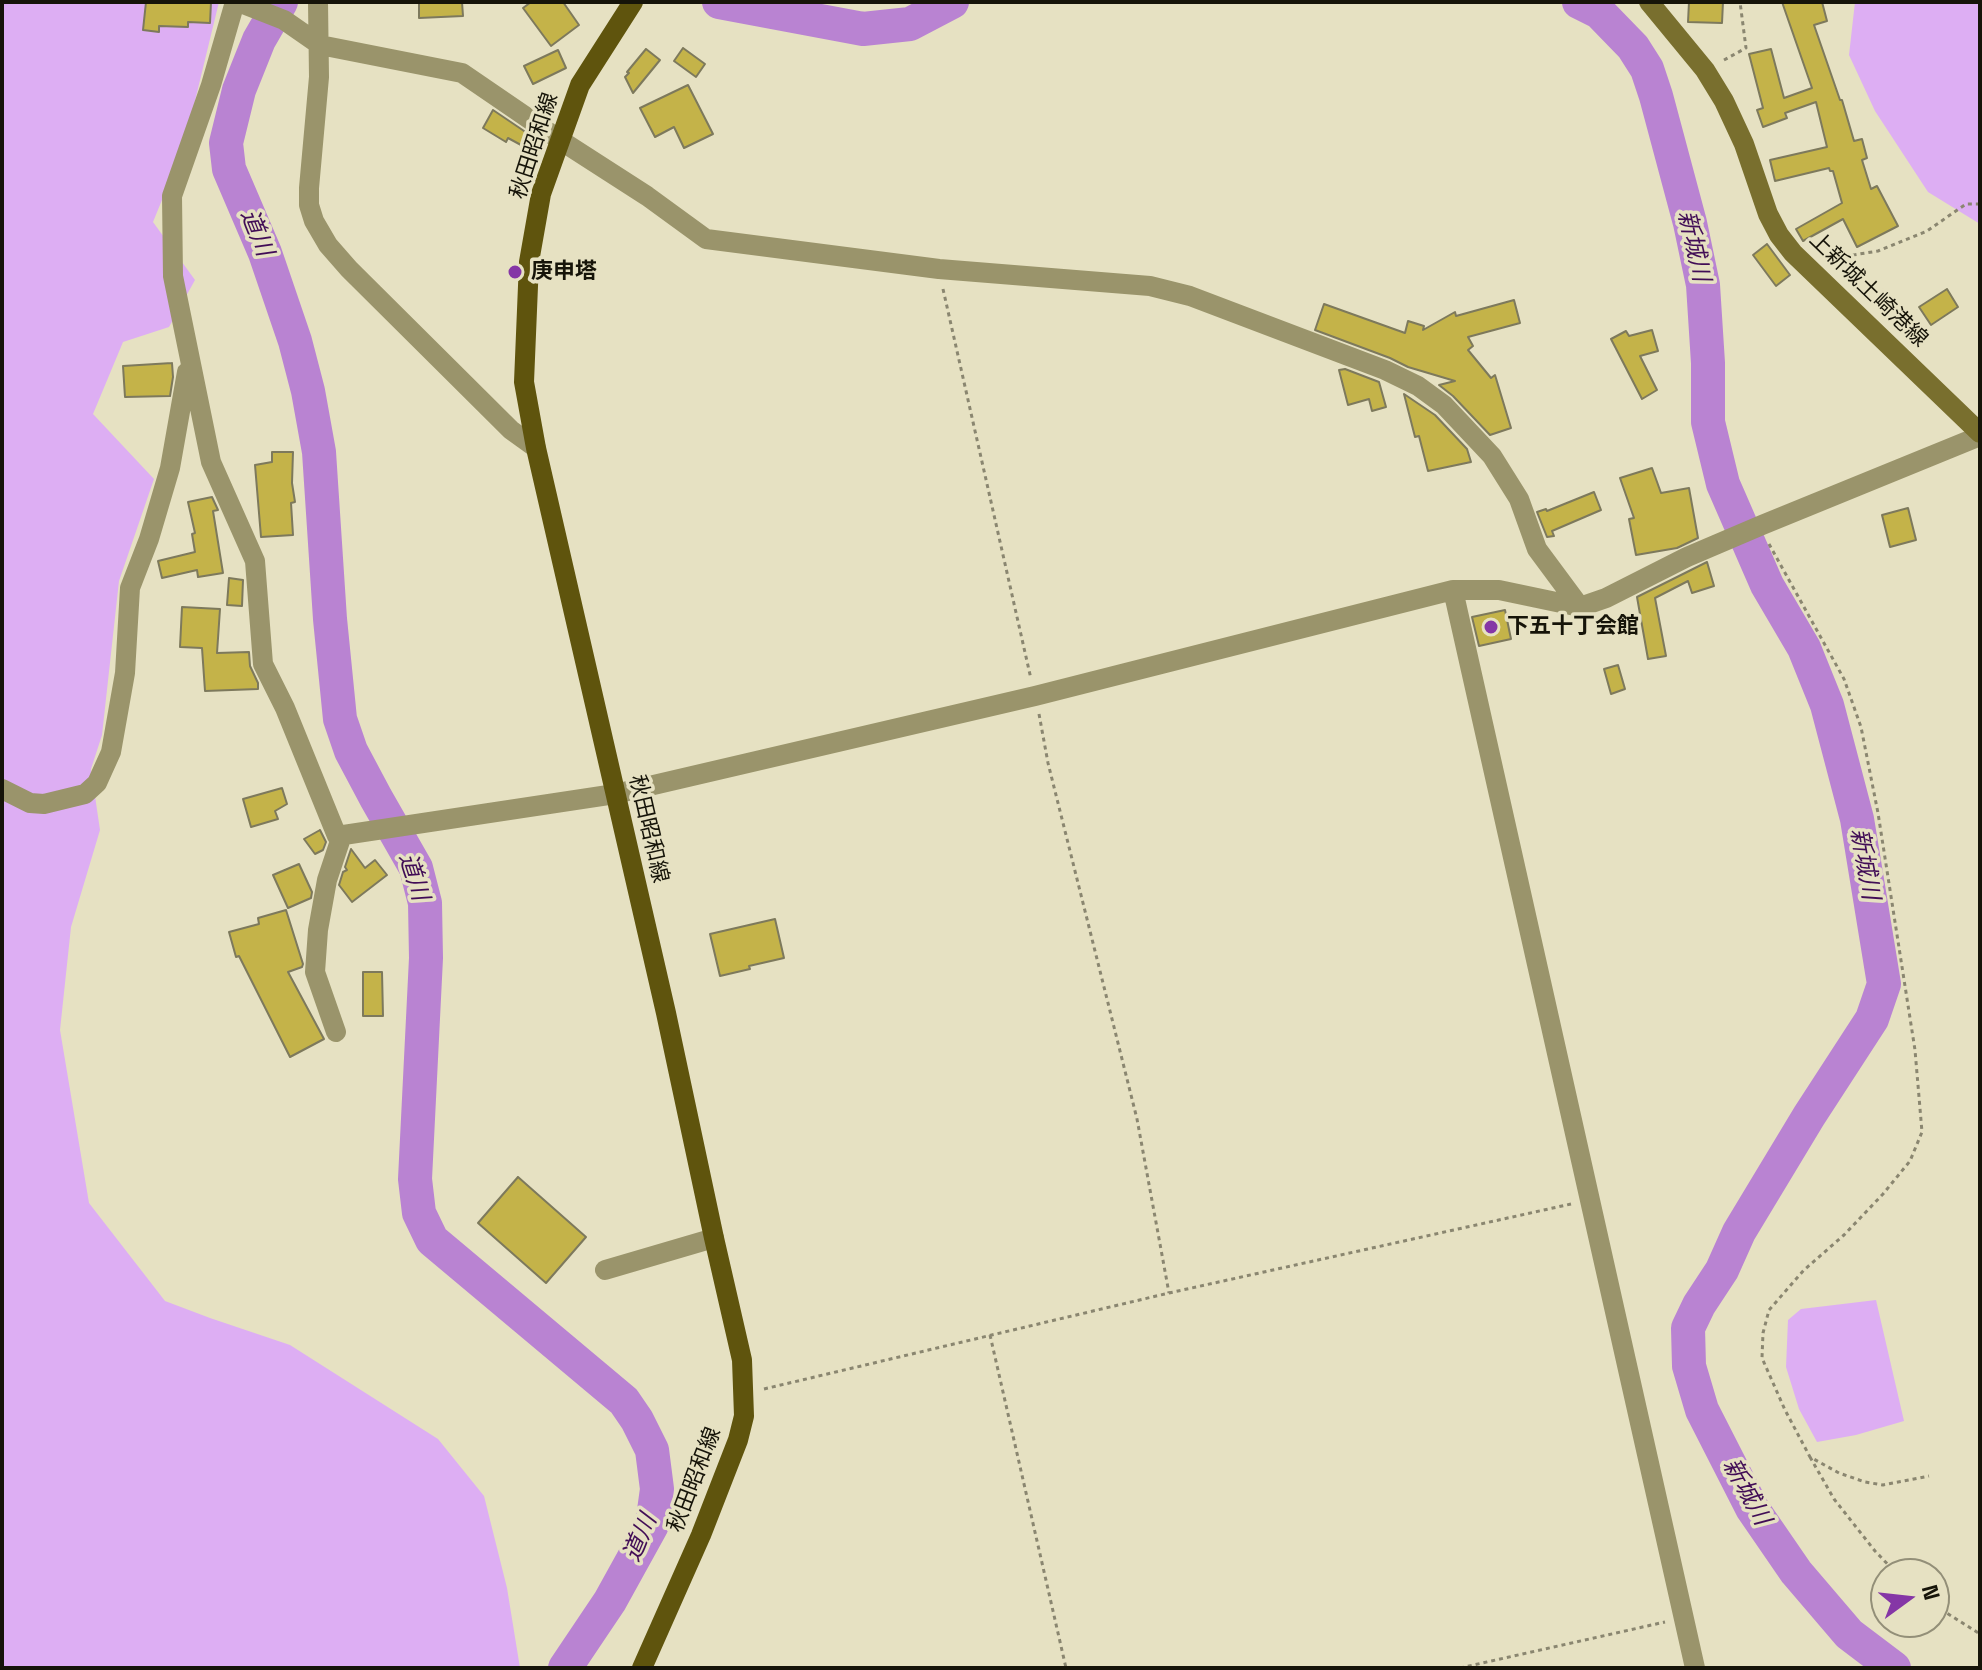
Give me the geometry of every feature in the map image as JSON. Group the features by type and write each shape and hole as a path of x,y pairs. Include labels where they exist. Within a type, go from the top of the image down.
{"main road":[{"name":"上新城土崎港線","path":"1649,2 1705,70 1724,101 1779,235 1793,253 1980,434"},
{"name":"秋田昭和線","path":"632,4 580,85 541,194 529,262 524,382 536,448 685,1096 742,1360 744,1416 738,1440 701,1535 642,1668"}],"street":[{"path":"1580,607 1537,549 1519,499 1492,456 1444,405 1418,386 1385,370 1190,296 1150,286 939,269 706,239 462,73 320,45 284,20 236,2 172,196 173,276 211,462 255,561 263,664 285,708 337,836 615,794 1035,696 1453,590 1499,590 1580,607 1606,598 1687,557 1980,434"},
{"path":"318,2 319,77 309,188 309,205 314,221 328,245 349,269 511,430 536,448"},
{"path":"2,789 30,803 44,804 85,794 97,783 111,752 125,673 130,588 149,539 170,468 189,360"},
{"path":"1453,590 1695,1668"},
{"path":"336,1032 315,972 318,930 327,880 342,835"},
{"path":"605,1270 714,1238"}],"path":[{"path":"1705,70 1746,48 1740,2"},
{"path":"1812,271 1847,256 1878,251 1927,231 1966,204 1980,204"},
{"path":"939,269 1048,763 1137,1119 1169,1293"},
{"path":"1762,525 1770,546 1844,679 1861,727 1878,813 1915,1050 1922,1132 1910,1161 1883,1194 1844,1235 1804,1270 1769,1310 1763,1333 1762,1358 1785,1410 1834,1499 1882,1558"},
{"path":"744,1393 1169,1293 1591,1200"},
{"path":"990,1335 1066,1668"},
{"path":"1810,1457 1839,1473 1883,1485 1929,1476"},
{"path":"1950,1615 1980,1634"},
{"path":"1460,1668 1684,1617"}],"shaded area":[{"path":"2,2 219,2 184,146 153,222 195,280 169,327 123,342 93,414 154,479 119,581 102,735 91,769 100,830 71,927 60,1030 89,1203 165,1301 290,1345 438,1439 484,1496 507,1588 520,1668 2,1668"},
{"path":"1855,2 1980,2 1980,224 1928,192 1875,111 1849,55"},
{"path":"1876,1300 1904,1421 1817,1442 1799,1409 1786,1367 1788,1320 1801,1309"}],"building":[{"path":"146,2 211,2 210,23 188,22 188,27 159,26 159,32 143,30"},
{"path":"419,2 462,2 463,16 419,18"},
{"path":"531,2 563,2 579,25 551,46 523,8"},
{"path":"1689,2 1723,2 1722,23 1688,22"},
{"path":"1782,2 1822,2 1827,21 1814,25 1854,141 1862,139 1867,158 1862,160 1871,189 1877,186 1898,226 1857,247 1843,219 1803,241 1796,229 1842,203 1833,171 1829,168 1775,181 1770,160 1827,147 1816,102 1785,113 1787,118 1763,127 1757,110 1763,108 1749,54 1771,49 1784,98 1812,88"},
{"path":"683,48 705,64 696,77 674,61"},
{"path":"646,49 660,60 633,93 625,77"},
{"path":"558,50 566,68 533,84 524,66"},
{"path":"688,85 713,134 684,148 674,127 655,137 640,108"},
{"path":"493,110 527,133 521,145 508,138 506,142 483,128"},
{"path":"1767,244 1790,275 1776,286 1753,255"},
{"path":"1947,289 1958,307 1931,325 1919,307"},
{"path":"1514,300 1520,323 1468,337 1473,346 1468,350 1491,378 1495,375 1511,428 1490,435 1439,385 1455,381 1408,367 1315,330 1324,304 1405,333 1408,321 1424,326 1423,330 1455,312 1456,316"},
{"path":"1652,330 1658,351 1640,356 1657,390 1642,399 1611,339 1626,331 1629,336"},
{"path":"172,363 170,396 125,397 123,366"},
{"path":"1345,369 1379,382 1386,407 1372,411 1369,399 1348,405 1339,370"},
{"path":"1404,394 1435,415 1467,449 1471,462 1428,471"},
{"path":"272,452 293,452 293,535 261,537 255,465 272,462"},
{"path":"1652,468 1661,493 1689,488 1698,538 1677,548 1636,555 1629,519 1634,518 1620,478"},
{"path":"1594,492 1601,510 1552,531 1554,536 1547,537 1537,512"},
{"path":"212,497 218,510 213,511 223,573 198,577 197,570 162,578 158,561 195,552 192,534 195,533 188,502"},
{"path":"1908,508 1916,540 1890,547 1882,515"},
{"path":"1707,562 1714,586 1692,593 1688,581 1655,598 1666,656 1648,659 1637,597"},
{"path":"229,578 243,580 242,606 227,605"},
{"path":"182,607 220,609 217,653 249,652 258,689 205,691 202,648 180,647"},
{"name":"下五十丁会館","path":"1505,610 1511,639 1479,646 1472,617"},
{"path":"1618,665 1625,689 1611,694 1604,669"},
{"path":"282,788 287,804 275,811 278,819 251,827 243,799"},
{"path":"320,830 326,842 323,850 315,854 304,839"},
{"path":"351,849 365,868 375,860 387,875 352,902 339,885 343,872 347,870 345,867"},
{"path":"299,864 312,892 311,898 288,908 273,875"},
{"path":"286,910 303,964 288,972 324,1039 290,1057 239,956 236,957 229,932 259,924 258,918"},
{"path":"775,919 784,958 720,976 710,934"},
{"path":"363,972 382,972 383,1016 363,1016"},
{"path":"518,1177 586,1237 546,1283 478,1223"}],"waterway":[{"name":"道川","path":"281,2 259,40 239,90 226,143 229,169 265,253 295,341 308,391 319,452 340,719 351,751 416,868 425,903 426,958 415,1179 419,1213 432,1240 624,1401 652,1450 657,1489 652,1525 610,1601 565,1668"},
{"name":"新城川","path":"719,2 863,29 910,24 952,2"},
{"name":"新城川","path":"1579,2 1599,12 1633,47 1647,69 1656,96 1703,285 1708,422 1723,484 1767,585 1804,648 1827,705 1857,819 1884,984 1872,1019 1809,1116 1699,1305 1688,1328 1689,1366 1702,1410 1752,1508 1796,1572 1849,1634 1894,1668"}],"place":[{"name":"庚申塔","path":"515,272"},
{"name":"下五十丁会館","path":"1491,627"}]}
